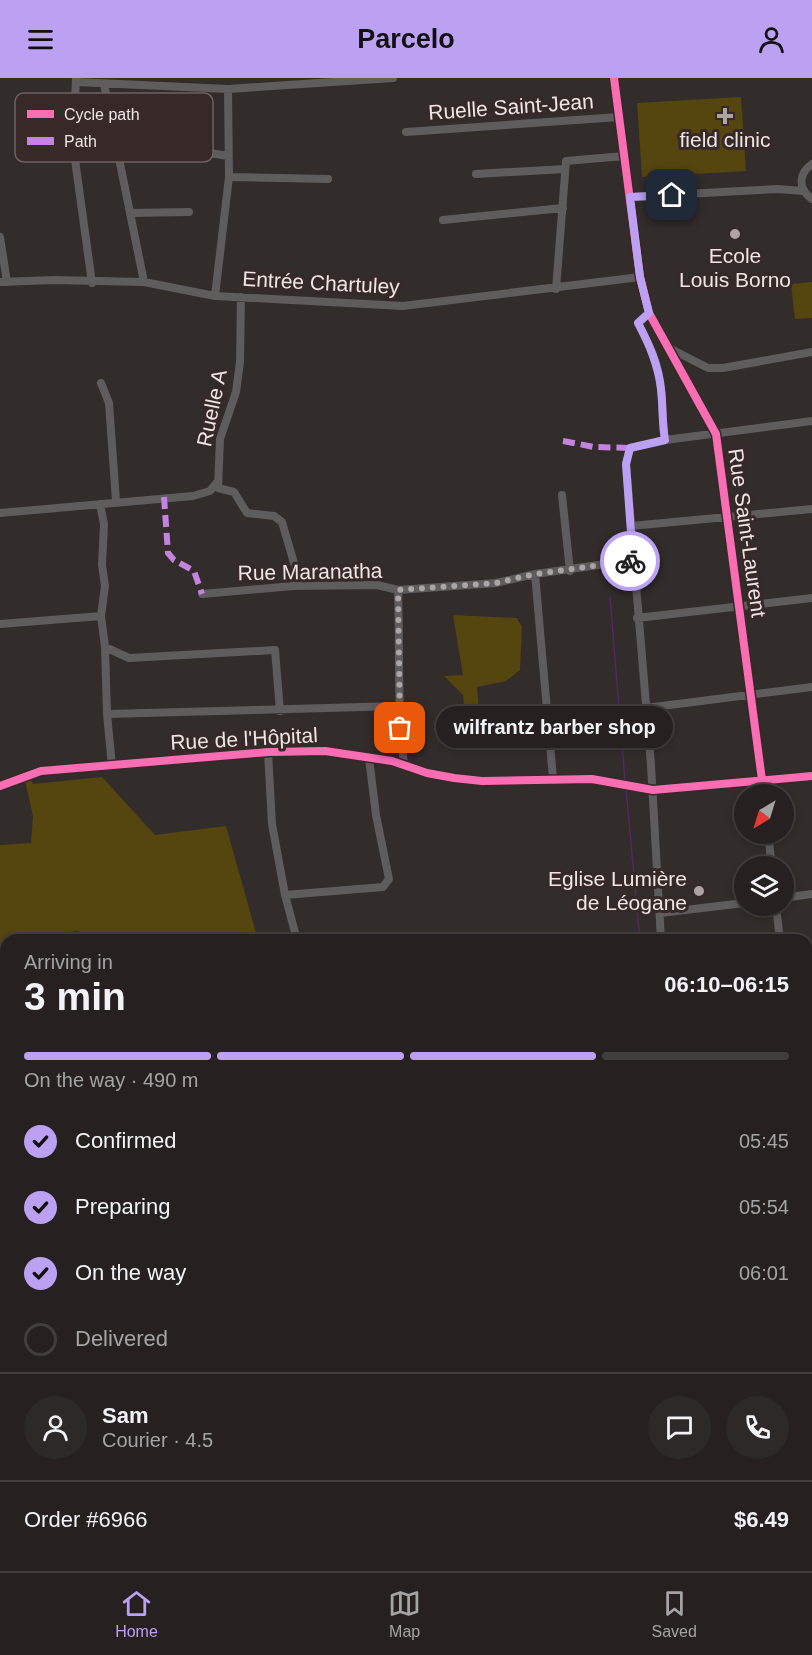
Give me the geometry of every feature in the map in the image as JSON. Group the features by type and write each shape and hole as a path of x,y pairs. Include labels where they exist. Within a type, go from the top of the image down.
{"street":[{"path":"76,80 104,84 228,90 268,82 393,78"},
{"name":"Rue Saint-Laurent","path":"614,78 640,277 649,313 716,434 762,784"},
{"path":"104,84 106,93"},
{"path":"214,296 229,177 228,90"},
{"name":"Ruelle Saint-Jean","path":"406,132 619,117"},
{"path":"213,154 228,156"},
{"path":"556,289 565,169 569,160 624,156"},
{"path":"75,162 92,283"},
{"path":"120,162 144,282"},
{"path":"803,191 802,176 812,164"},
{"path":"476,174 565,169"},
{"path":"229,177 327,179"},
{"path":"630,197 778,189 803,191 812,199"},
{"path":"443,220 563,208"},
{"path":"130,213 189,212"},
{"path":"0,237 3,282"},
{"name":"Entrée Chartuley","path":"3,282 53,280 92,283 144,282 214,296 403,306 640,277"},
{"name":"Ruelle A","path":"218,482 220,439 236,392 240,362 241,297"},
{"path":"649,313 638,323 654,353 661,389 661,419 665,440"},
{"path":"668,347 697,363 716,368 812,352"},
{"path":"101,383 109,403 116,501"},
{"path":"661,934 653,790 626,464 630,448 665,440 812,421"},
{"path":"0,513 193,496 210,491 218,482"},
{"path":"218,482 218,488 234,492 247,513 274,516 282,522 296,570 293,586"},
{"path":"562,495 570,571"},
{"path":"100,504 104,524 102,565 105,586 101,616 112,766"},
{"path":"631,526 812,509"},
{"name":"Rue Maranatha","path":"202,594 293,586 377,585 398,590 496,583 535,574 570,571 633,560"},
{"path":"535,574 553,778"},
{"path":"398,590 400,636 398,706 404,765"},
{"path":"637,618 812,598"},
{"path":"0,624 101,616"},
{"path":"105,647 129,657 275,650 280,711"},
{"path":"646,708 812,687"},
{"path":"107,714 398,706"},
{"name":"Rue de l'Hôpital","path":"0,786 41,771 268,752 325,751 404,765 427,773 482,781 592,779 653,790 812,776"},
{"path":"268,752 272,824 285,895 295,934"},
{"path":"285,895 383,887 389,879 376,815 369,758"},
{"path":"794,896 812,894"},
{"path":"660,913 734,904"},
{"path":"777,916 779,934"}],"shaded area":[{"path":"741,97 746,171 642,177 637,103"},
{"path":"812,282 812,318 795,319 791,284"},
{"path":"453,615 517,618 522,627 520,670 506,681 477,687 481,733 466,733 463,695 444,676 463,675"},
{"path":"102,777 155,835 226,826 256,934 80,934 78,931 54,934 0,934 0,845 31,843 33,816 25,781 30,778 33,784"}],"waterway":[{"path":"610,597 625,781"},
{"path":"626,789 639,934"}],"marked path":[{"path":"563,441 594,447 630,448"},
{"path":"164,497 168,553 174,560 194,571 202,594"}],"cycle path":[{"path":"614,78 640,277 649,313 716,434 763,784"},
{"path":"0,786 41,771 268,752 325,751 392,761 427,773 454,778 482,781 592,779 653,790 812,776"}],"way so far":[{"path":"400,728 398,590 496,583 535,574 630,561"}],"place":[{"name":"field clinic","path":"725,116"},
{"name":"Ecole Louis Borno","path":"735,234"},
{"name":"wilfrantz barber shop","path":"400,728"},
{"name":"Eglise Lumière de Léogane","path":"699,891"}],"route":[{"path":"630,561 633,560 626,464 630,448 665,440 661,419 661,389 654,353 638,323 649,313 640,277 630,197 672,195"}]}
